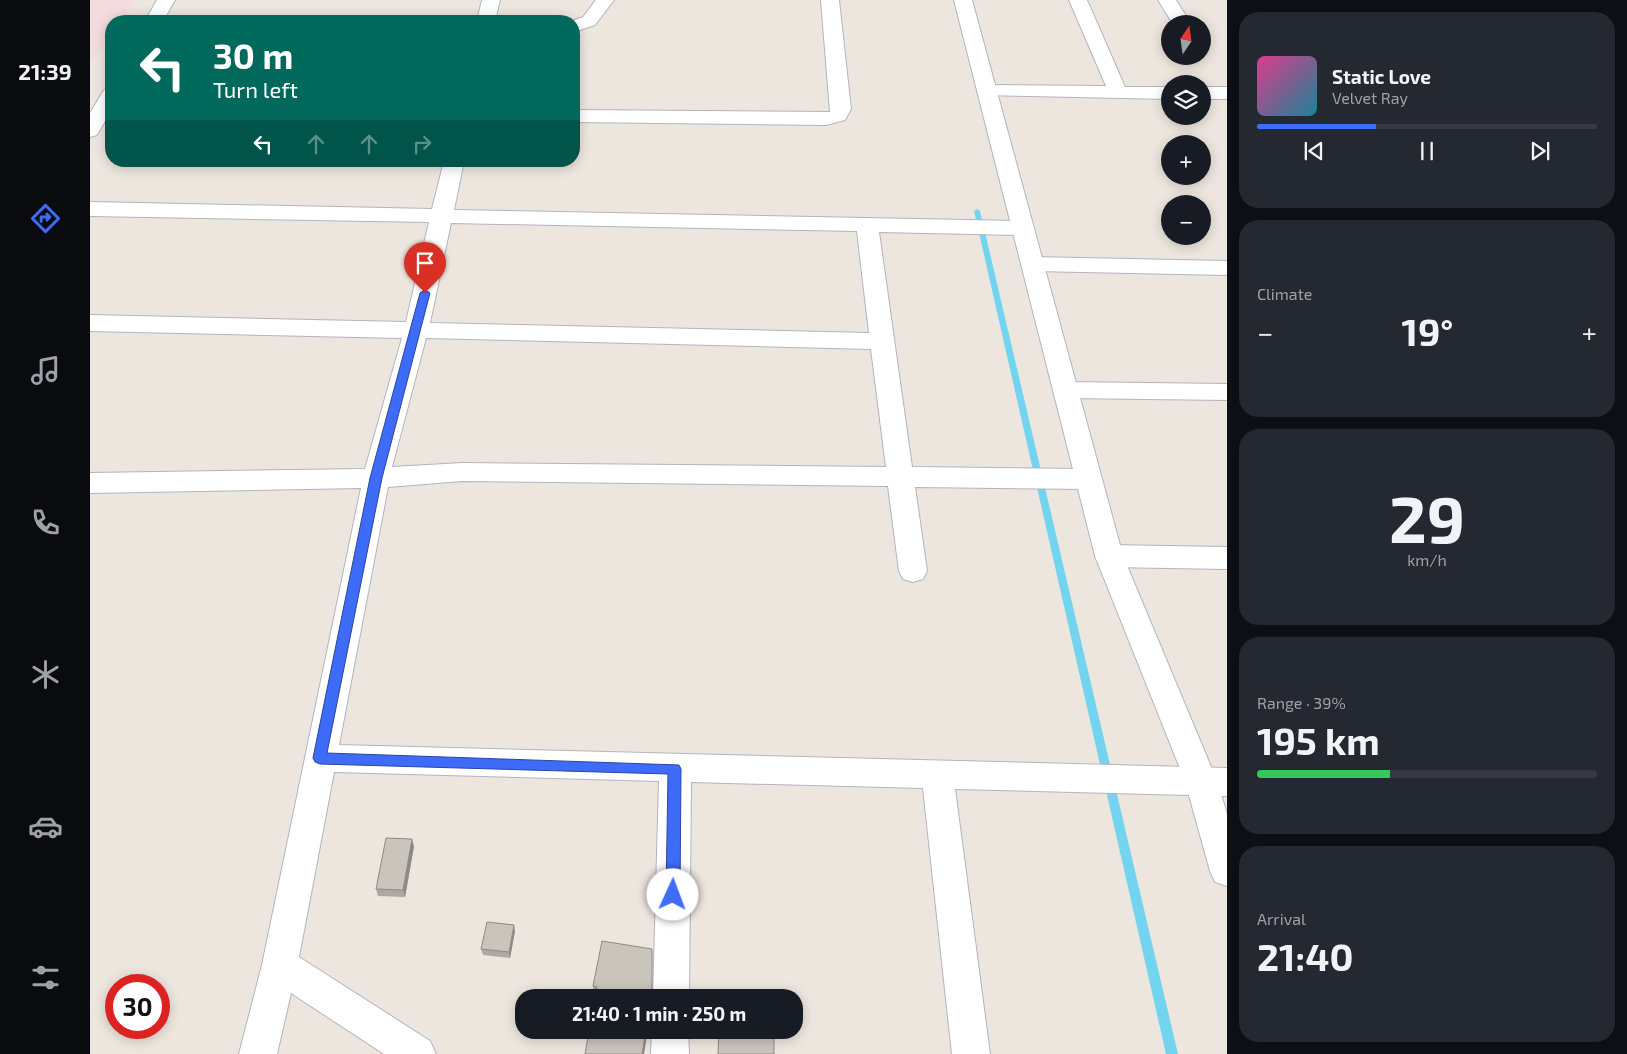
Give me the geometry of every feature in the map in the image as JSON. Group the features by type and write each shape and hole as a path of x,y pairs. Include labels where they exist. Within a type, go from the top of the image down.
{"street":[{"path":"157,15 166,0"},
{"path":"487,15 491,0"},
{"path":"580,25 589,21 605,0"},
{"path":"580,116 826,119 838,116 842,109 830,0"},
{"path":"963,0 1108,556 1214,781 1227,871"},
{"path":"1078,0 1118,92"},
{"path":"1167,0 1176,15"},
{"path":"987,91 1161,93"},
{"path":"1211,93 1227,93"},
{"path":"90,131 105,109"},
{"path":"258,1054 280,965 376,478 416,331 453,167"},
{"path":"90,209 1023,228"},
{"path":"867,225 912,571"},
{"path":"1032,264 1227,268"},
{"path":"90,323 882,341"},
{"path":"1065,390 1227,392"},
{"path":"90,483 376,478 462,472 900,478 1088,478"},
{"path":"1108,556 1227,558"},
{"path":"320,758 675,769 1214,781"},
{"path":"671,989 675,769"},
{"path":"937,774 971,1054"},
{"path":"280,965 417,1054"},
{"path":"670,1039 670,1054"}],"shaded area":[{"path":"90,0 135,0 124,15 105,15 105,42 90,63"}],"building":[{"path":"386,838 412,839 403,890 376,889"},
{"path":"487,922 514,925 509,952 481,949"},
{"path":"602,941 652,949 652,989 597,989 597,987 593,986"},
{"path":"588,1039 644,1039 642,1054 585,1054"},
{"path":"719,1039 774,1039 774,1054 718,1054"}],"waterway":[{"path":"977,211 1172,1054"}],"route":[{"path":"425,293 376,478 320,758 675,769 673,895"}]}
